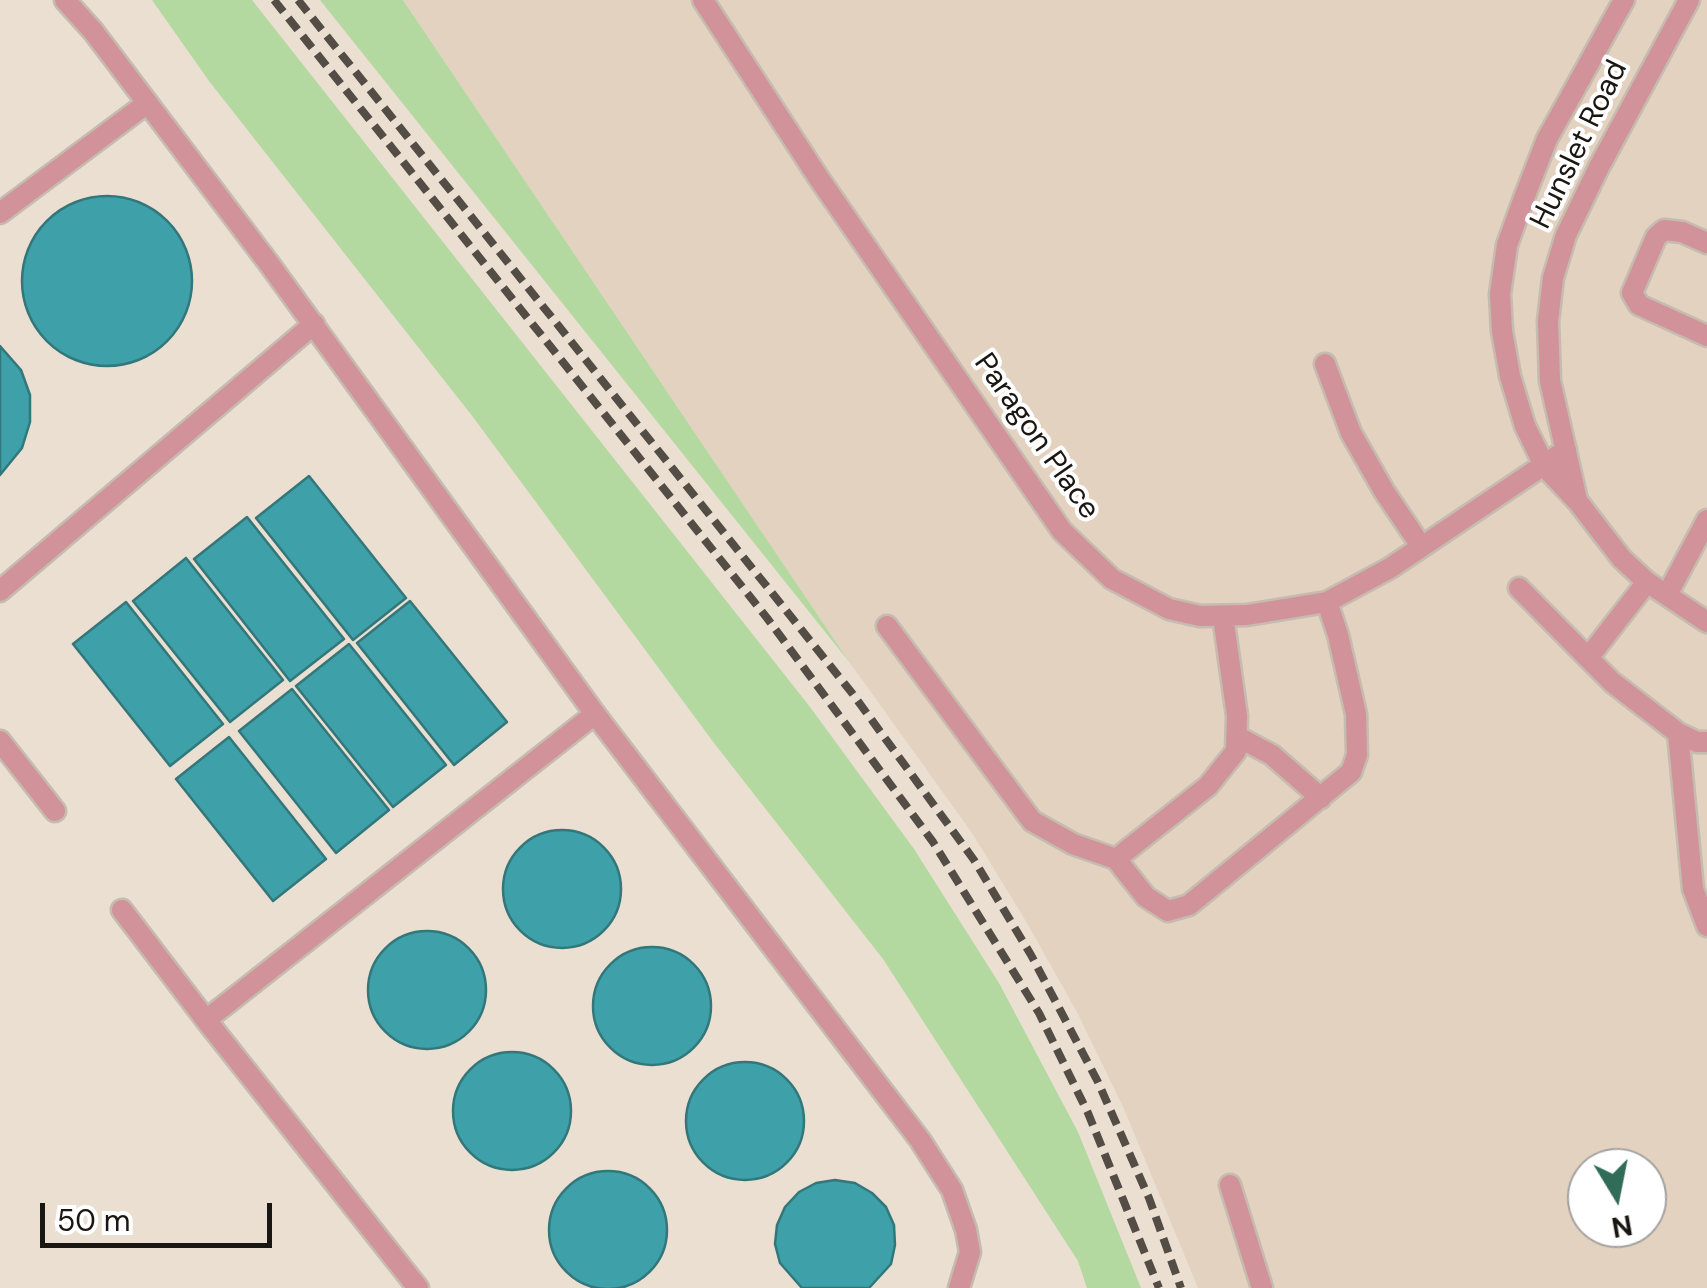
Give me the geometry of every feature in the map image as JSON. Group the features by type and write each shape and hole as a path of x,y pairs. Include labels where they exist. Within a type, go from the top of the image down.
{"lane":[{"path":"64,0 93,31 314,324 594,714 920,1140 952,1190 966,1230 970,1252 959,1288"},
{"name":"Paragon Place","path":"703,0 818,176 1062,531 1112,578 1150,599 1170,609 1200,616 1247,616 1327,602 1390,568 1566,450"},
{"name":"Hunslet Road","path":"1624,0 1547,139 1507,245 1500,294 1506,354 1525,426 1545,466 1622,559 1647,582 1707,622"},
{"name":"Hunslet Road","path":"1578,502 1550,381 1548,321 1553,278 1582,201 1689,0"},
{"path":"0,213 146,104"},
{"path":"1707,243 1682,232 1664,230 1656,237 1632,293 1639,306 1707,336"},
{"path":"0,591 314,324"},
{"path":"1325,364 1351,433 1421,546"},
{"path":"1667,596 1707,520"},
{"path":"1588,658 1647,582"},
{"path":"1519,588 1612,682 1678,733 1707,742"},
{"path":"887,626 1032,821 1073,844 1116,859 1160,909 1176,910 1189,904 1352,772 1357,744 1350,685 1327,602"},
{"path":"1116,859 1208,786 1236,750 1238,736 1223,616"},
{"path":"206,1020 594,714"},
{"path":"1678,733 1693,889 1707,926"},
{"path":"1238,736 1272,755 1321,798"},
{"path":"0,742 54,811"},
{"path":"122,910 418,1288"},
{"path":"1230,1185 1262,1288"}],"shaded area":[{"path":"403,0 1707,0 1707,1288 1198,1288 1124,1109 1078,1014 972,833 850,663"}],"green space":[{"path":"152,0 252,0 810,707 914,849 999,983 1078,1132 1141,1288 1087,1288 1078,1261 883,959 714,743 473,417 209,81"},
{"path":"320,0 403,0 850,663"}],"water":[{"path":"107,196 139,203 167,221 185,249 192,281 185,313 167,341 139,359 107,366 75,359 47,341 29,313 22,281 29,249 47,221 75,203"},
{"path":"0,346 21,370 30,395 30,422 22,448 0,475"},
{"path":"309,476 406,598 353,640 256,518"},
{"path":"247,517 344,639 290,681 194,559"},
{"path":"186,558 283,680 230,722 133,601"},
{"path":"410,601 507,722 454,765 357,643"},
{"path":"126,602 223,724 170,766 73,644"},
{"path":"349,644 446,765 393,807 296,686"},
{"path":"292,689 389,810 336,853 239,731"},
{"path":"229,737 326,859 273,901 176,779"},
{"path":"562,830 585,834 604,847 617,866 621,889 617,912 604,931 585,944 562,948 539,944 520,931 507,912 503,889 507,866 520,847 539,834"},
{"path":"427,931 450,935 469,948 482,967 486,990 482,1013 469,1032 450,1045 427,1049 404,1045 385,1032 372,1013 368,990 372,967 385,948 404,935"},
{"path":"652,947 675,951 694,964 707,983 711,1006 707,1029 694,1048 675,1061 652,1065 629,1061 610,1048 597,1029 593,1006 597,983 610,964 629,951"},
{"path":"512,1052 535,1056 554,1069 567,1088 571,1111 567,1134 554,1153 535,1166 512,1170 489,1166 470,1153 457,1134 453,1111 457,1088 470,1069 489,1056"},
{"path":"745,1062 768,1066 787,1079 800,1098 804,1121 800,1144 787,1163 768,1176 745,1180 722,1176 703,1163 690,1144 686,1121 690,1098 703,1079 722,1066"},
{"path":"608,1171 631,1175 650,1188 663,1207 667,1230 663,1253 650,1272 631,1285 608,1289 585,1285 566,1272 553,1253 549,1230 553,1207 566,1188 585,1175"},
{"path":"816,1183 855,1183 872,1193 886,1207 894,1225 891,1264 869,1288 802,1288 780,1263 775,1244 777,1225 785,1207 799,1192"}],"railway":[{"path":"274,0 767,618 933,842 1039,1013 1088,1113 1159,1288"},
{"path":"298,0 852,693 974,860 1031,955 1098,1082 1149,1198 1181,1288"}]}
